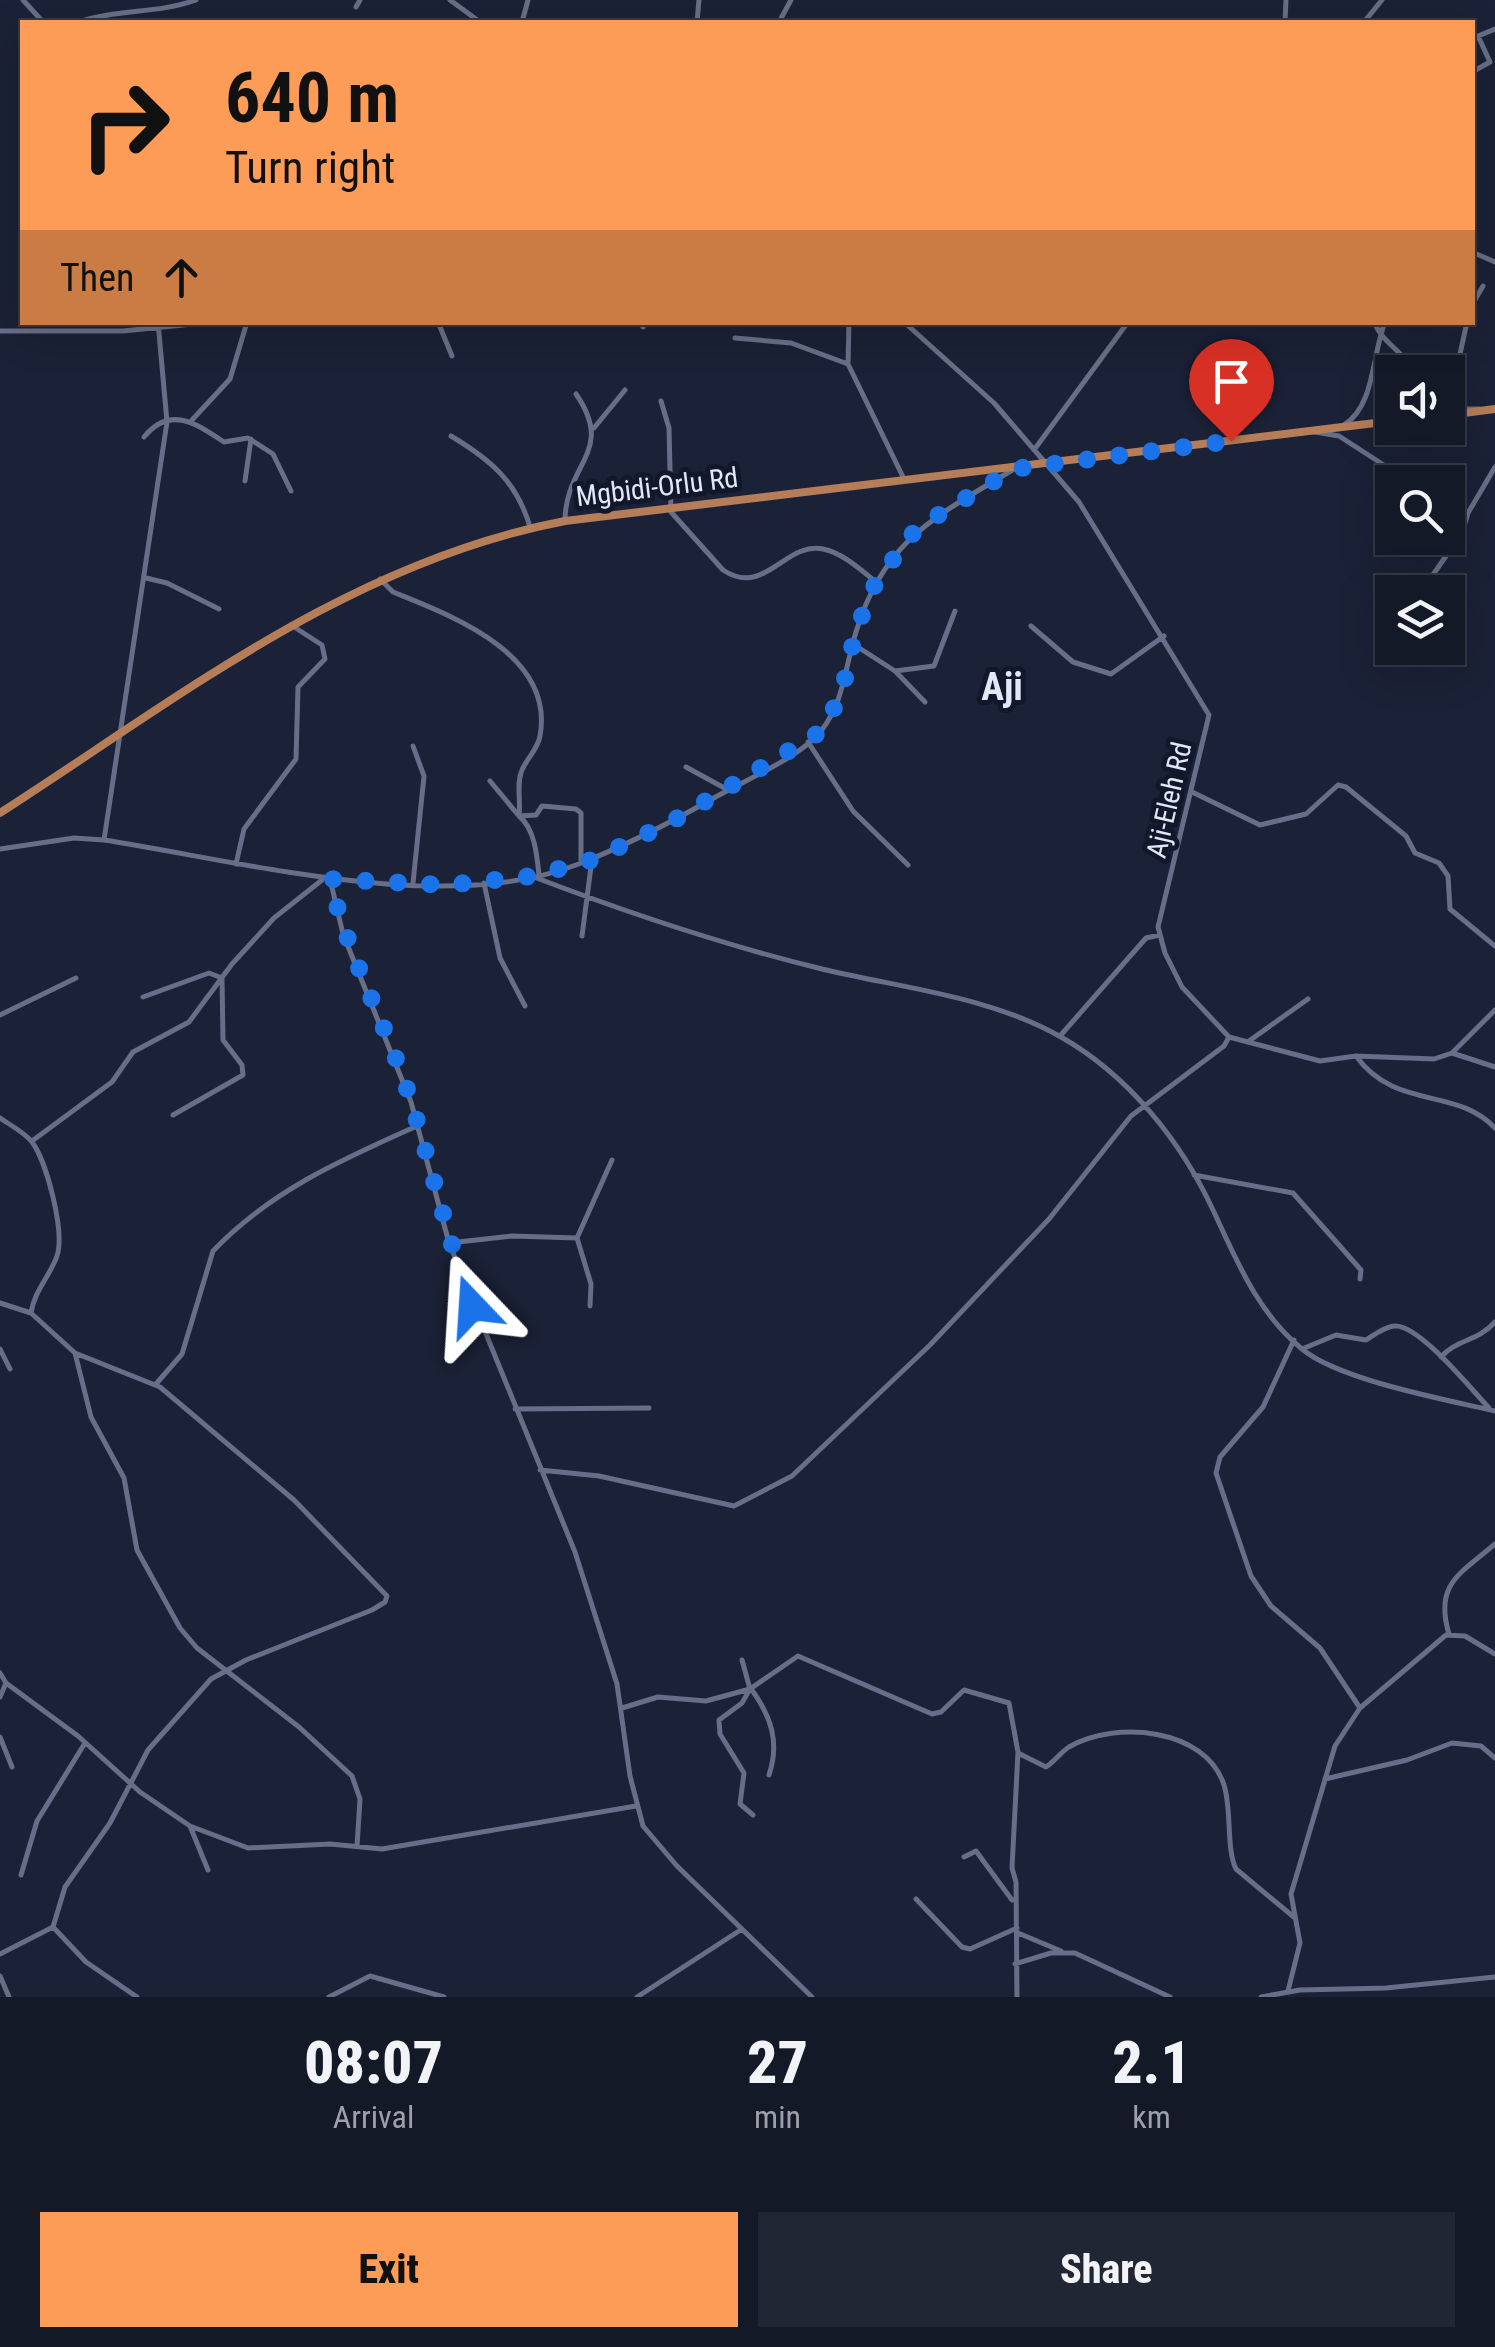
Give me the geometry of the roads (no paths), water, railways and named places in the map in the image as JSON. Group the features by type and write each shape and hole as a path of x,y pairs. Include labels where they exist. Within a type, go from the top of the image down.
{"main road":[{"path":"1465,410 1493,409"},
{"name":"Mgbidi-Orlu Rd","path":"0,813 291,625 380,578 477,540 565,521 1375,423"}],"street":[{"path":"23,0 41,20"},
{"path":"84,20 101,14 154,11 196,0"},
{"path":"356,7 360,0"},
{"path":"450,0 477,20"},
{"path":"465,13 469,0"},
{"path":"1366,20 1382,0"},
{"path":"1495,29 1475,40 1495,70"},
{"path":"1475,299 1483,286"},
{"path":"0,331 158,325 168,422 104,840"},
{"path":"192,420 230,379 246,325"},
{"path":"439,325 452,356"},
{"path":"850,325 848,364 904,480"},
{"name":"Aji-Eleh Rd","path":"907,325 973,382 1050,464 1114,554 1209,715 1158,926 1160,935"},
{"path":"1034,450 1126,325"},
{"path":"1375,325 1379,338 1399,355"},
{"path":"1342,427 1356,418 1364,399 1383,325"},
{"path":"1460,355 1466,325"},
{"path":"735,338 791,343 848,364"},
{"path":"565,521 571,480 591,447 594,428 626,390"},
{"path":"576,394 594,428"},
{"path":"661,401 668,428 670,508 679,525 732,576 756,578 803,551 822,548 876,582"},
{"path":"144,437 168,422 192,420 224,442 251,439 273,454 290,491"},
{"path":"1307,431 1339,436 1384,465"},
{"path":"451,436 490,460 508,480 522,500 530,527"},
{"path":"245,481 251,439"},
{"path":"1465,522 1495,467"},
{"path":"0,849 63,838 104,840 328,879 413,883 484,883 535,876 592,860 728,790 820,732 841,696 853,644 876,582 917,528 1014,469"},
{"path":"146,578 167,583 218,608"},
{"path":"380,578 392,592 496,643 523,664 533,689 541,734 521,772 520,816"},
{"path":"895,671 934,666 954,610"},
{"path":"236,864 244,829 296,758 298,687 325,658 322,645 291,625"},
{"path":"1031,626 1073,662 1103,674 1116,672 1164,636"},
{"path":"853,644 895,671 925,702"},
{"path":"808,742 854,811 908,865"},
{"path":"413,746 424,776 413,883"},
{"path":"686,767 728,790"},
{"path":"490,781 526,821 537,852 535,876"},
{"path":"1192,792 1260,825 1306,814 1338,785 1346,787 1406,836 1416,852 1439,863 1448,876 1450,909 1495,946"},
{"path":"520,816 536,814 542,806 576,808 581,813 581,862"},
{"path":"582,936 592,860"},
{"path":"535,876 647,921 799,963 989,1008 1060,1036 1145,1106 1194,1175 1241,1273 1266,1311 1302,1349 1323,1362 1411,1392 1493,1410"},
{"path":"32,1141 112,1082 133,1052 189,1022 274,918 328,879"},
{"path":"328,879 343,934 388,1038 450,1242 575,1552 622,1708 636,1806 643,1826 662,1850 812,1997"},
{"path":"484,883 500,958 525,1006"},
{"path":"1060,1036 1146,938 1160,935 1182,987 1229,1038 1320,1061 1356,1056 1434,1059 1452,1053 1495,1010"},
{"path":"144,997 209,972 222,978"},
{"path":"0,1016 76,978"},
{"path":"173,1115 243,1075 242,1065 223,1040 222,978"},
{"path":"1248,1040 1308,999"},
{"path":"540,1470 599,1476 734,1506 792,1476 930,1345 1049,1219 1131,1116 1224,1046 1229,1038"},
{"path":"1452,1053 1495,1067"},
{"path":"1356,1056 1380,1083 1413,1096 1469,1108 1495,1128"},
{"path":"0,1118 32,1141 48,1177 60,1236 58,1255 32,1301 31,1313"},
{"path":"156,1384 182,1354 213,1252 224,1240 277,1196 333,1164 417,1126"},
{"path":"590,1306 592,1284 577,1238 612,1160"},
{"path":"1194,1175 1293,1193 1361,1270 1360,1280"},
{"path":"450,1242 512,1236 577,1238"},
{"path":"0,1303 31,1313 75,1353 156,1384 294,1500 386,1596 385,1602 372,1610 211,1679 148,1750 110,1822 65,1886 53,1927 0,1954"},
{"path":"1441,1358 1451,1345 1484,1335 1495,1322"},
{"path":"1302,1349 1336,1335 1366,1340 1383,1329 1402,1326 1419,1336 1493,1410"},
{"path":"1294,1340 1263,1407 1220,1457 1216,1473 1251,1576 1271,1606 1320,1648 1360,1708"},
{"path":"0,1349 10,1369"},
{"path":"75,1353 91,1417 124,1478 144,1565 189,1640 352,1776 360,1799 357,1846"},
{"path":"515,1409 649,1408"},
{"path":"1449,1634 1442,1602 1448,1588 1459,1573 1495,1544"},
{"path":"1288,1991 1300,1943 1291,1894 1342,1729 1360,1708 1449,1634 1465,1636 1495,1654"},
{"path":"622,1708 658,1697 706,1701 750,1689 798,1656 872,1684 932,1714 941,1712 961,1691 978,1692 1012,1706 1018,1752 1014,1903 1017,1997"},
{"path":"742,1660 750,1689 770,1717 776,1755 769,1774"},
{"path":"0,1672 6,1683 85,1743 128,1782 190,1826 248,1848 382,1849 636,1806"},
{"path":"0,1697 6,1683"},
{"path":"750,1689 742,1704 719,1720 720,1734 744,1773 740,1804 753,1815"},
{"path":"1018,1752 1046,1767 1069,1747 1093,1739 1158,1734 1186,1742 1220,1773 1236,1869 1298,1920"},
{"path":"0,1737 12,1766"},
{"path":"21,1875 37,1822 85,1743"},
{"path":"1326,1779 1407,1760 1452,1743 1481,1746 1495,1758"},
{"path":"190,1826 208,1870"},
{"path":"964,1857 976,1852 1014,1903"},
{"path":"916,1899 962,1947 970,1949 1017,1927"},
{"path":"53,1927 86,1962 137,1997"},
{"path":"1017,1927 1061,1952"},
{"path":"1017,1927 1028,1934"},
{"path":"637,1997 742,1930"},
{"path":"1015,1964 1061,1952 1075,1953 1170,1997"},
{"path":"0,1976 8,1997"},
{"path":"330,1997 370,1976 444,1997"},
{"path":"1261,1997 1288,1991 1403,1987 1495,1977"}],"district":[{"name":"Aji","path":"1002,687"}]}
